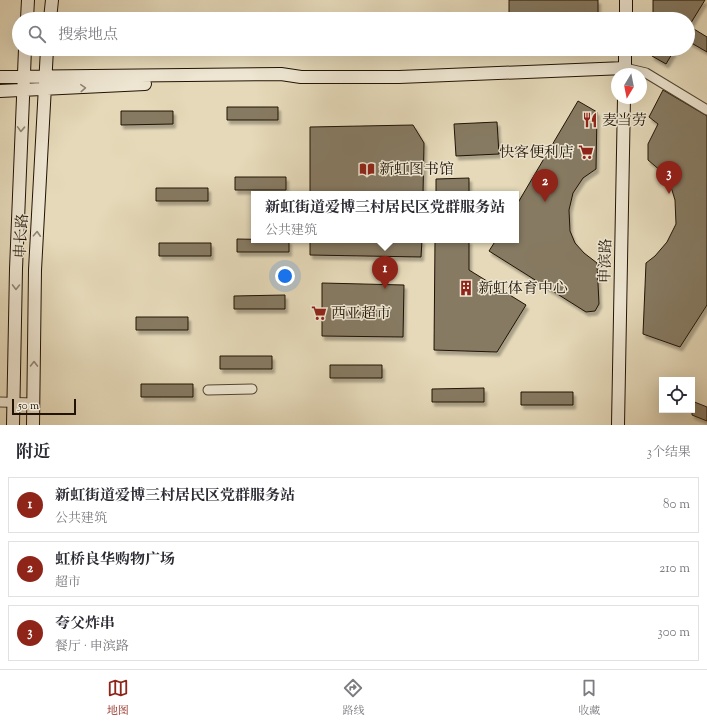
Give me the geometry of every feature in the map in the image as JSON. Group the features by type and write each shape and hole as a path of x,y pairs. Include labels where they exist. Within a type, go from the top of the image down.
{"main road":[{"path":"27,12 28,0"},
{"path":"51,12 52,0"},
{"path":"626,0 626,12"},
{"name":"申长路","path":"13,425 22,90 24,56"},
{"name":"申长路","path":"33,425 35,270 46,56"},
{"path":"625,56 625,68"},
{"path":"0,77 281,74 301,77 399,77 611,71"},
{"path":"0,91 44,90 133,84 281,80 301,77"},
{"name":"申滨路","path":"618,425 624,104"}],"street":[{"path":"647,74 707,110"},
{"path":"208,390 252,389"},
{"path":"0,402 33,402"}],"building":[{"path":"509,0 598,0 598,12 509,12"},
{"path":"653,0 705,0 695,16 695,12 653,12"},
{"path":"695,30 707,37 707,52 695,45"},
{"path":"652,56 671,56 666,64"},
{"path":"663,90 707,116 707,305 680,347 643,334 646,263 655,256 667,242 676,224 675,200 668,177 648,160 648,144 658,124 649,117"},
{"path":"578,101 597,112 596,169 583,178 573,193 569,210 570,231 575,243 584,253 597,263 599,304 595,311 586,312 489,251 494,243 519,243 519,201"},
{"path":"227,107 278,107 278,120 227,120"},
{"path":"121,111 173,111 173,124 121,125"},
{"path":"497,122 499,154 456,156 454,124"},
{"name":"新虹图书馆","path":"413,125 424,143 423,191 310,191 310,127"},
{"path":"235,177 286,177 286,190 235,190"},
{"path":"469,178 469,191 436,191 436,179"},
{"path":"156,188 208,188 208,201 156,201"},
{"path":"237,239 251,239 251,243 289,243 289,252 237,252"},
{"path":"159,243 211,243 211,256 159,256"},
{"path":"310,243 422,243 421,257 310,255"},
{"name":"新虹体育中心","path":"435,243 469,243 469,270 526,305 497,352 434,350"},
{"path":"322,283 404,285 403,337 322,336"},
{"path":"285,295 285,309 234,309 234,296"},
{"path":"136,317 188,317 188,330 136,330"},
{"path":"220,356 272,356 272,369 220,369"},
{"path":"330,365 382,365 382,378 330,378"},
{"path":"141,384 193,384 193,397 141,397"},
{"path":"484,388 484,402 432,402 432,389"},
{"path":"521,392 573,392 573,405 521,405"},
{"path":"695,402 707,407 707,421 692,415 692,413 695,413"}],"place":[{"name":"麦当劳","path":"590,120"},
{"name":"快客便利店","path":"586,152"},
{"name":"新虹图书馆","path":"367,169"},
{"name":"夸父炸串","path":"669,194"},
{"name":"虹桥良华购物广场","path":"545,202"},
{"name":"新虹体育中心","path":"466,288"},
{"name":"新虹街道爱博三村居民区党群服务站","path":"385,289"},
{"name":"西亚超市","path":"319,313"}]}
